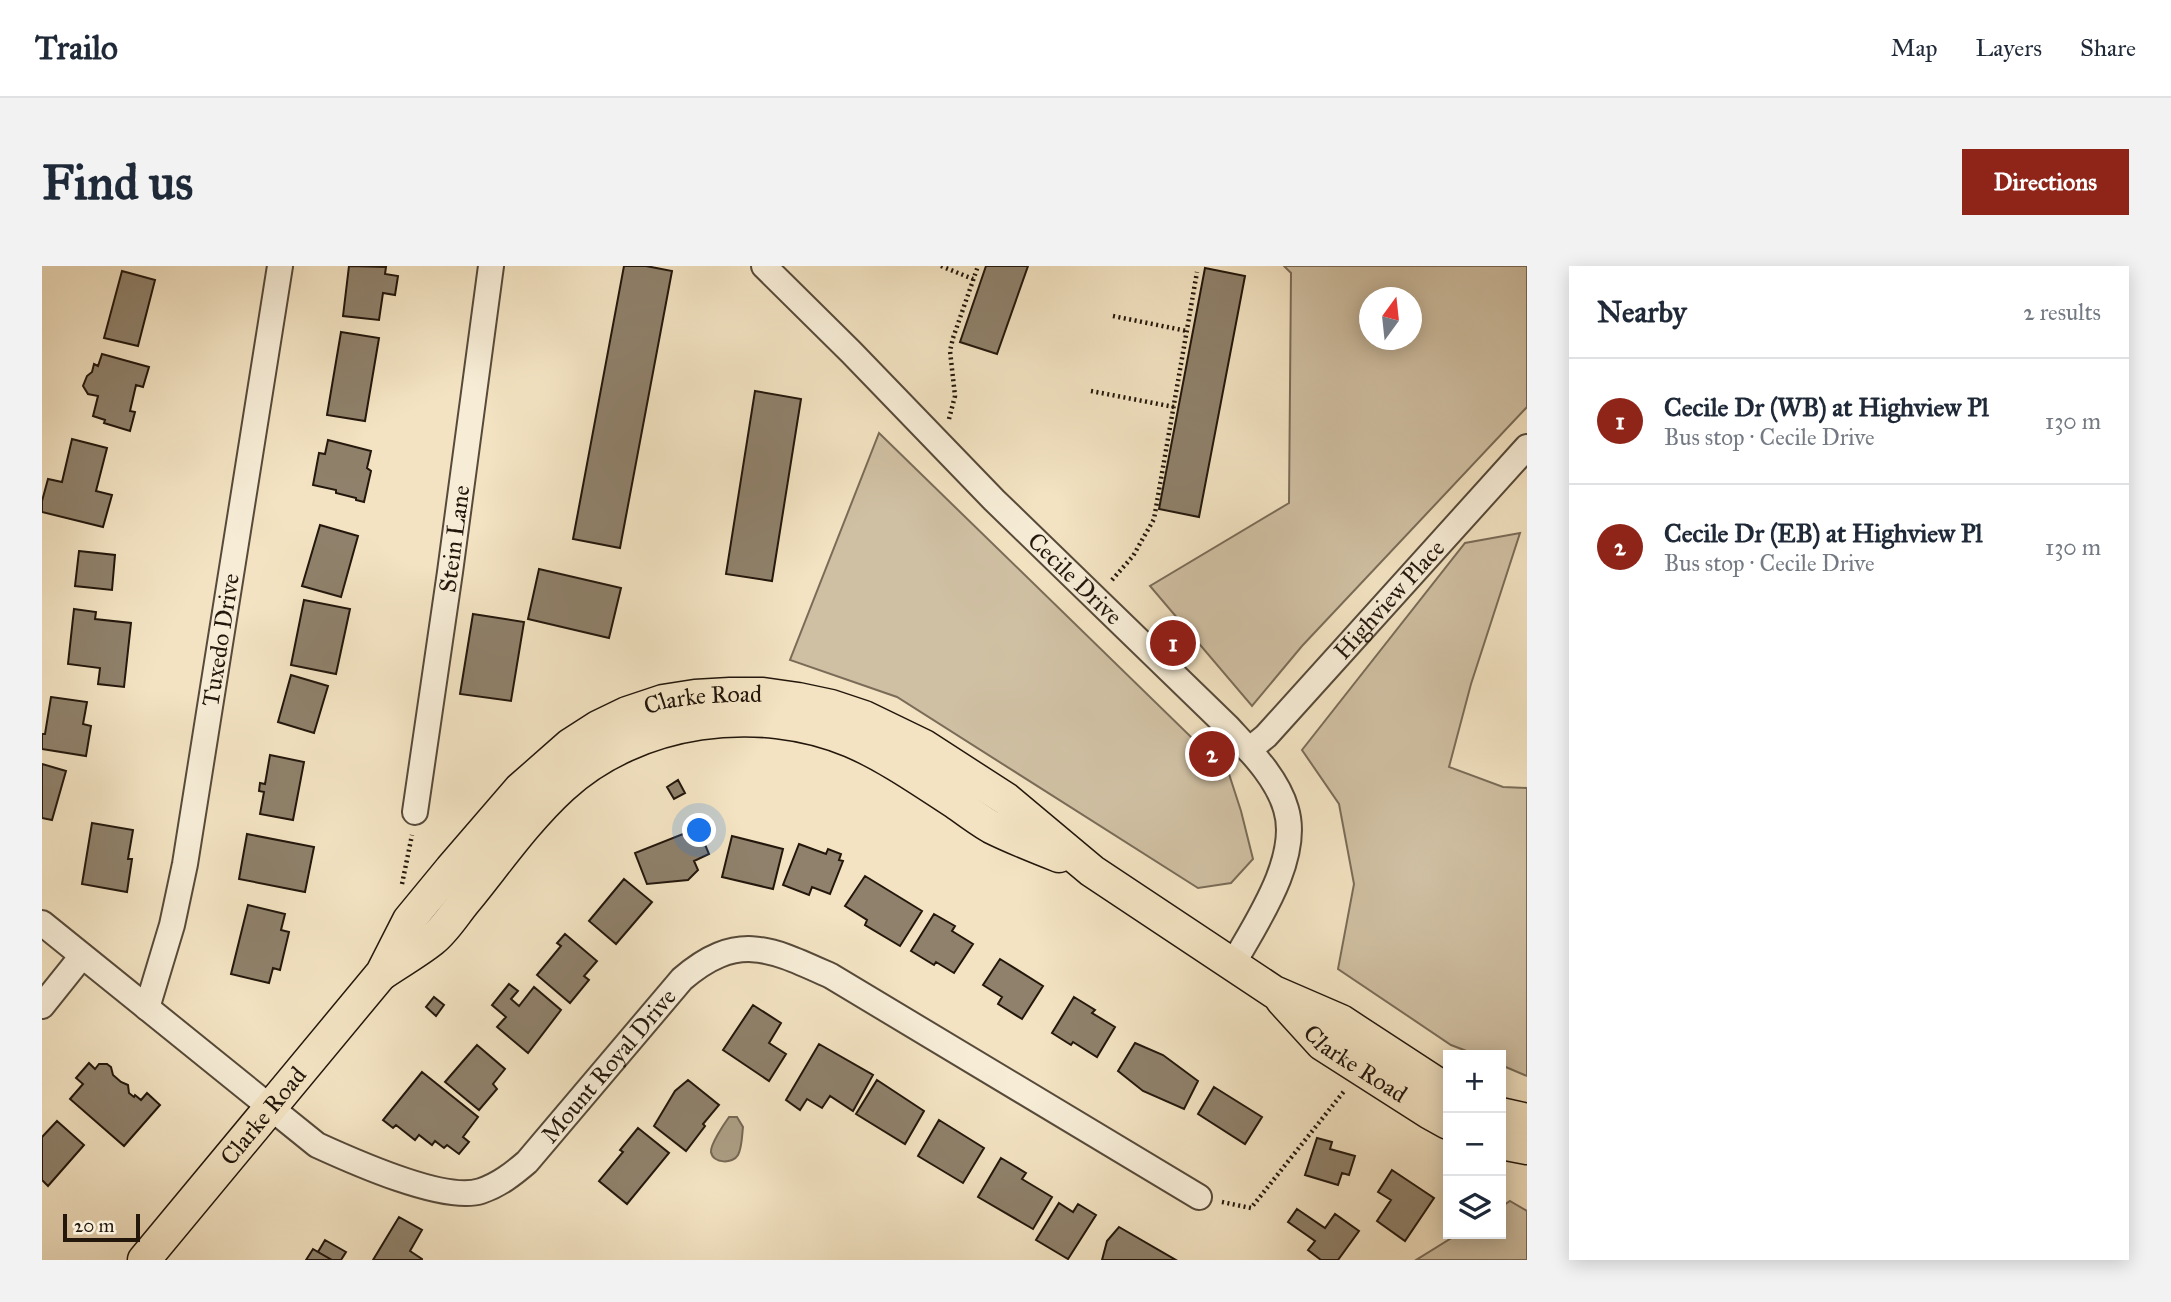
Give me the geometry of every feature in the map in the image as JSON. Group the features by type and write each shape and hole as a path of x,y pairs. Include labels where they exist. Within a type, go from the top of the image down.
{"main road":[{"name":"Clarke Road","path":"144,1260 382,973 409,920 496,814 544,765 598,727 627,713 663,701 695,696 741,694 798,698 864,717 924,746 1006,799 1092,871 1274,992 1341,1021 1443,1088"},
{"name":"Clarke Road","path":"1274,992 1322,1044 1443,1120"},
{"path":"1506,1115 1527,1120"},
{"path":"1506,1144 1527,1148"}],"street":[{"name":"Tuxedo Drive","path":"146,1008 172,925 186,864 280,266"},
{"name":"Stein Lane","path":"415,811 491,266"},
{"name":"Cecile Drive","path":"764,266 994,500 1249,750 1276,786 1289,820 1284,862 1233,964"},
{"name":"Highview Place","path":"1249,750 1266,736 1527,447"},
{"name":"Mount Royal Drive","path":"42,923 317,1145 350,1161 425,1188 479,1192 504,1181 527,1162 682,979 716,956 736,949 760,949 787,957 831,976 1199,1197"},
{"path":"42,1006 82,956"}],"path":[{"path":"941,266 973,279"},
{"path":"949,419 955,396 950,351 978,266"},
{"path":"1112,581 1133,556 1154,519 1197,272"},
{"path":"1113,316 1187,331"},
{"path":"1091,391 1174,407"},
{"path":"399,895 415,811"},
{"path":"1251,1208 1352,1081"}],"shaded area":[{"path":"1284,266 1527,266 1527,407 1302,646 1252,706 1150,586 1289,503 1291,273"},
{"path":"879,433 1229,774 1253,859 1231,883 1198,888 897,697 790,660"},
{"path":"1520,533 1471,684 1449,767 1503,787 1527,788 1527,1076 1506,1067 1506,1050 1464,1050 1451,1045 1338,969 1354,884 1339,804 1302,750 1465,543"},
{"path":"729,1117 737,1117 743,1127 742,1141 735,1158 719,1161 713,1156 711,1149"},
{"path":"1510,1201 1527,1211 1527,1260 1416,1260 1450,1239 1506,1239 1506,1204"}],"building":[{"path":"349,266 386,267 385,274 398,276 395,295 383,293 379,320 343,316"},
{"path":"624,266 646,266 672,271 620,548 573,539"},
{"path":"986,266 1028,266 997,354 960,342"},
{"path":"1205,268 1245,276 1199,517 1159,509"},
{"path":"122,271 155,280 138,346 104,338"},
{"path":"341,332 379,338 365,421 327,415"},
{"path":"102,354 149,367 143,387 136,385 130,411 135,412 130,431 104,423 105,420 93,416 98,396 88,394 83,386 94,364 98,366"},
{"path":"755,391 801,399 772,581 726,574"},
{"path":"72,439 107,448 96,491 112,495 103,527 42,512 48,479 62,482"},
{"path":"328,440 371,451 367,468 371,471 364,502 336,493 336,490 313,485 319,453 325,454"},
{"path":"320,525 358,536 341,597 302,586"},
{"path":"79,551 115,555 112,590 75,586"},
{"path":"539,569 621,588 609,638 528,619"},
{"path":"304,600 350,609 336,674 291,665"},
{"path":"74,609 96,612 95,619 131,623 124,687 98,684 100,668 68,664"},
{"path":"473,614 524,622 511,701 460,694"},
{"path":"291,675 328,686 314,733 278,722"},
{"path":"51,697 87,702 83,724 91,726 86,756 42,749 42,734 45,734"},
{"path":"270,755 304,762 293,820 260,814 264,792 259,791 260,783 265,784"},
{"path":"42,764 66,771 52,820 42,818"},
{"path":"678,780 685,793 674,799 667,787"},
{"path":"92,823 133,830 128,859 132,859 127,892 82,884"},
{"path":"698,828 709,854 694,861 698,870 688,880 647,884 635,853"},
{"path":"247,834 314,847 305,892 239,879"},
{"path":"732,836 783,849 773,889 722,877"},
{"path":"799,844 826,854 828,849 841,854 839,860 843,861 830,894 812,887 809,895 783,885"},
{"path":"865,876 922,911 900,946 865,925 867,920 845,906"},
{"path":"624,879 652,902 616,944 589,921"},
{"path":"248,905 285,914 281,930 289,932 280,970 273,968 269,983 231,974"},
{"path":"934,914 955,926 952,931 973,944 954,973 911,951"},
{"path":"565,934 597,961 584,976 589,980 570,1003 537,975 561,946 557,943"},
{"path":"1000,959 1043,986 1022,1019 998,1004 1002,997 983,985"},
{"path":"509,984 518,991 511,999 519,1006 534,987 561,1010 528,1053 497,1027 506,1017 492,1005"},
{"path":"434,997 444,1005 436,1016 426,1007"},
{"path":"1074,997 1095,1010 1092,1013 1115,1027 1097,1057 1052,1033"},
{"path":"753,1005 781,1023 769,1043 786,1054 769,1081 723,1050"},
{"path":"1135,1043 1163,1055 1198,1081 1184,1109 1143,1091 1118,1071"},
{"path":"819,1044 873,1075 853,1111 830,1096 822,1108 807,1099 800,1110 786,1100"},
{"path":"477,1045 505,1069 493,1084 497,1089 479,1110 445,1082"},
{"path":"89,1063 95,1069 99,1064 107,1064 113,1075 128,1085 129,1093 134,1097 135,1095 141,1100 147,1093 160,1105 124,1146 70,1099 83,1084 76,1078"},
{"path":"422,1072 478,1117 463,1137 469,1142 459,1154 447,1145 444,1148 435,1141 432,1145 419,1135 415,1140 396,1125 393,1128 383,1120"},
{"path":"688,1080 719,1105 686,1151 654,1126 675,1091"},
{"path":"877,1080 924,1111 905,1144 856,1114"},
{"path":"1214,1087 1262,1117 1245,1144 1198,1114"},
{"path":"939,1120 984,1148 963,1183 918,1156"},
{"path":"57,1121 84,1145 48,1186 42,1180 42,1137"},
{"path":"638,1128 669,1153 627,1204 599,1181 623,1152 620,1150"},
{"path":"1317,1138 1332,1142 1330,1149 1355,1156 1349,1175 1342,1173 1338,1185 1305,1175"},
{"path":"1001,1158 1026,1173 1022,1179 1052,1197 1033,1229 978,1197"},
{"path":"1392,1170 1434,1198 1405,1241 1377,1221 1391,1200 1378,1192"},
{"path":"1059,1203 1073,1212 1078,1204 1096,1215 1068,1259 1036,1240"},
{"path":"1297,1209 1325,1228 1335,1214 1359,1231 1338,1260 1321,1260 1308,1250 1315,1241 1288,1222"},
{"path":"399,1217 422,1230 410,1251 422,1260 373,1260"},
{"path":"1119,1227 1176,1260 1102,1260 1107,1241"},
{"path":"325,1240 346,1252 341,1260 332,1260 318,1252"},
{"path":"313,1249 318,1252 332,1260 306,1260"}],"place":[{"name":"Cecile Dr (WB) at Highview Pl","path":"1173,643"},
{"name":"Cecile Dr (EB) at Highview Pl","path":"1212,754"}]}
